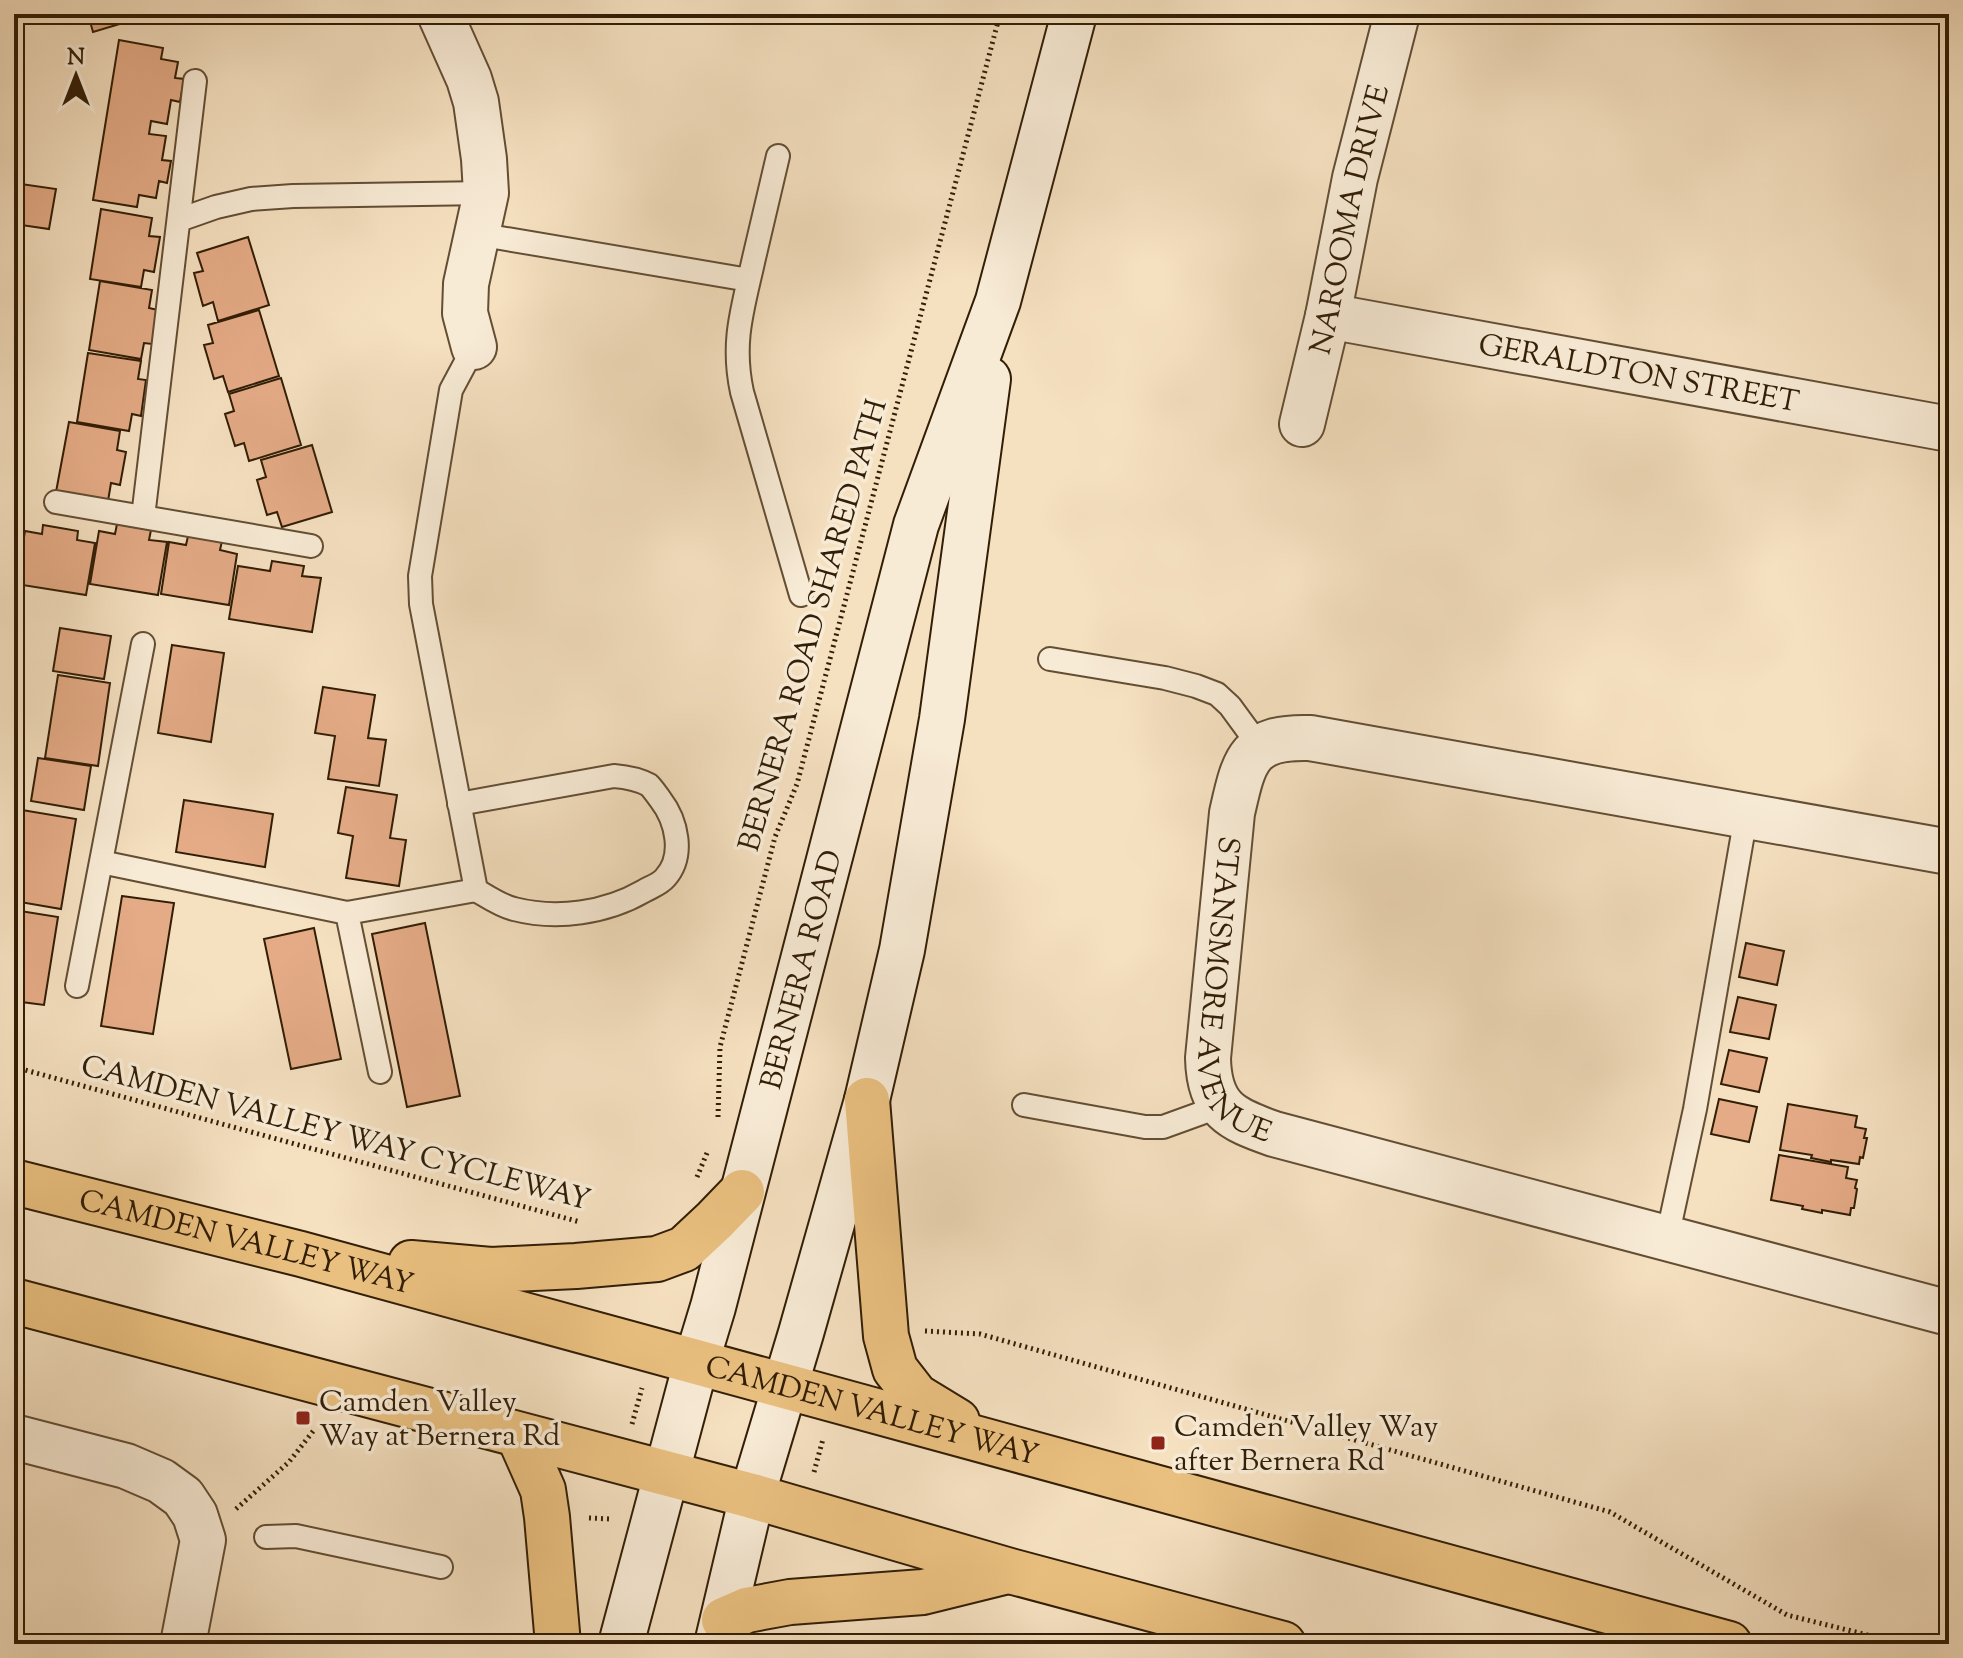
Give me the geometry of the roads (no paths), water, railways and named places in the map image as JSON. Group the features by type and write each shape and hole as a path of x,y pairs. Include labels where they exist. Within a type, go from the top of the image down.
{"main road":[{"path":"867,1100 886,1336 895,1369 916,1396 987,1440"},
{"name":"CAMDEN VALLEY WAY","path":"14,1182 301,1254 1729,1644"},
{"path":"301,1254 491,1270 657,1259 684,1249 742,1192"},
{"path":"14,1301 752,1496 1010,1571 1282,1644"},
{"path":"519,1436 543,1490 558,1644"},
{"path":"720,1632 747,1610 790,1602 923,1592 1010,1571"}],"street":[{"path":"440,14 476,102 484,159 481,214 466,284 465,313 474,347"},
{"name":"BERNERA ROAD","path":"621,1644 713,1307 916,525 998,301 1074,14"},
{"name":"NAROOMA DRIVE","path":"1302,424 1328,316 1355,178 1397,14"},
{"name":"BERNERA ROAD","path":"720,1632 752,1496 867,1100 902,950 926,816 998,301"},
{"name":"GERALDTON STREET","path":"1328,316 1949,429"},
{"path":"1260,747 1287,737 1310,738 1949,852"},
{"name":"STANSMORE AVENUE","path":"1260,747 1241,773 1232,813 1208,1058 1213,1090 1221,1106 1231,1116 1274,1134 1949,1313"},
{"path":"14,1437 126,1466 161,1481 183,1497 195,1515 203,1540 183,1644"}],"lane":[{"path":"143,517 195,81"},
{"path":"778,156 741,312 737,369 801,595"},
{"path":"179,220 251,199 293,196 481,214 749,280"},
{"path":"474,347 451,390 420,576 421,604 476,890"},
{"path":"56,502 311,546"},
{"path":"77,986 143,644"},
{"path":"1050,659 1165,678 1217,694 1230,706 1260,747"},
{"path":"101,862 347,913 476,890 511,909 538,914 573,914 611,907 634,897 664,879 674,861 676,831 667,808 650,786 629,777 614,776 459,804"},
{"path":"1667,1238 1700,1078 1746,816"},
{"path":"347,913 380,1072"},
{"path":"1024,1105 1145,1127 1179,1123 1221,1106"},
{"path":"266,1537 296,1536 441,1567"}],"place":[{"name":"Camden Valley Way at Bernera Rd","path":"303,1418"},
{"name":"Camden Valley Way after Bernera Rd","path":"1158,1443"}]}
